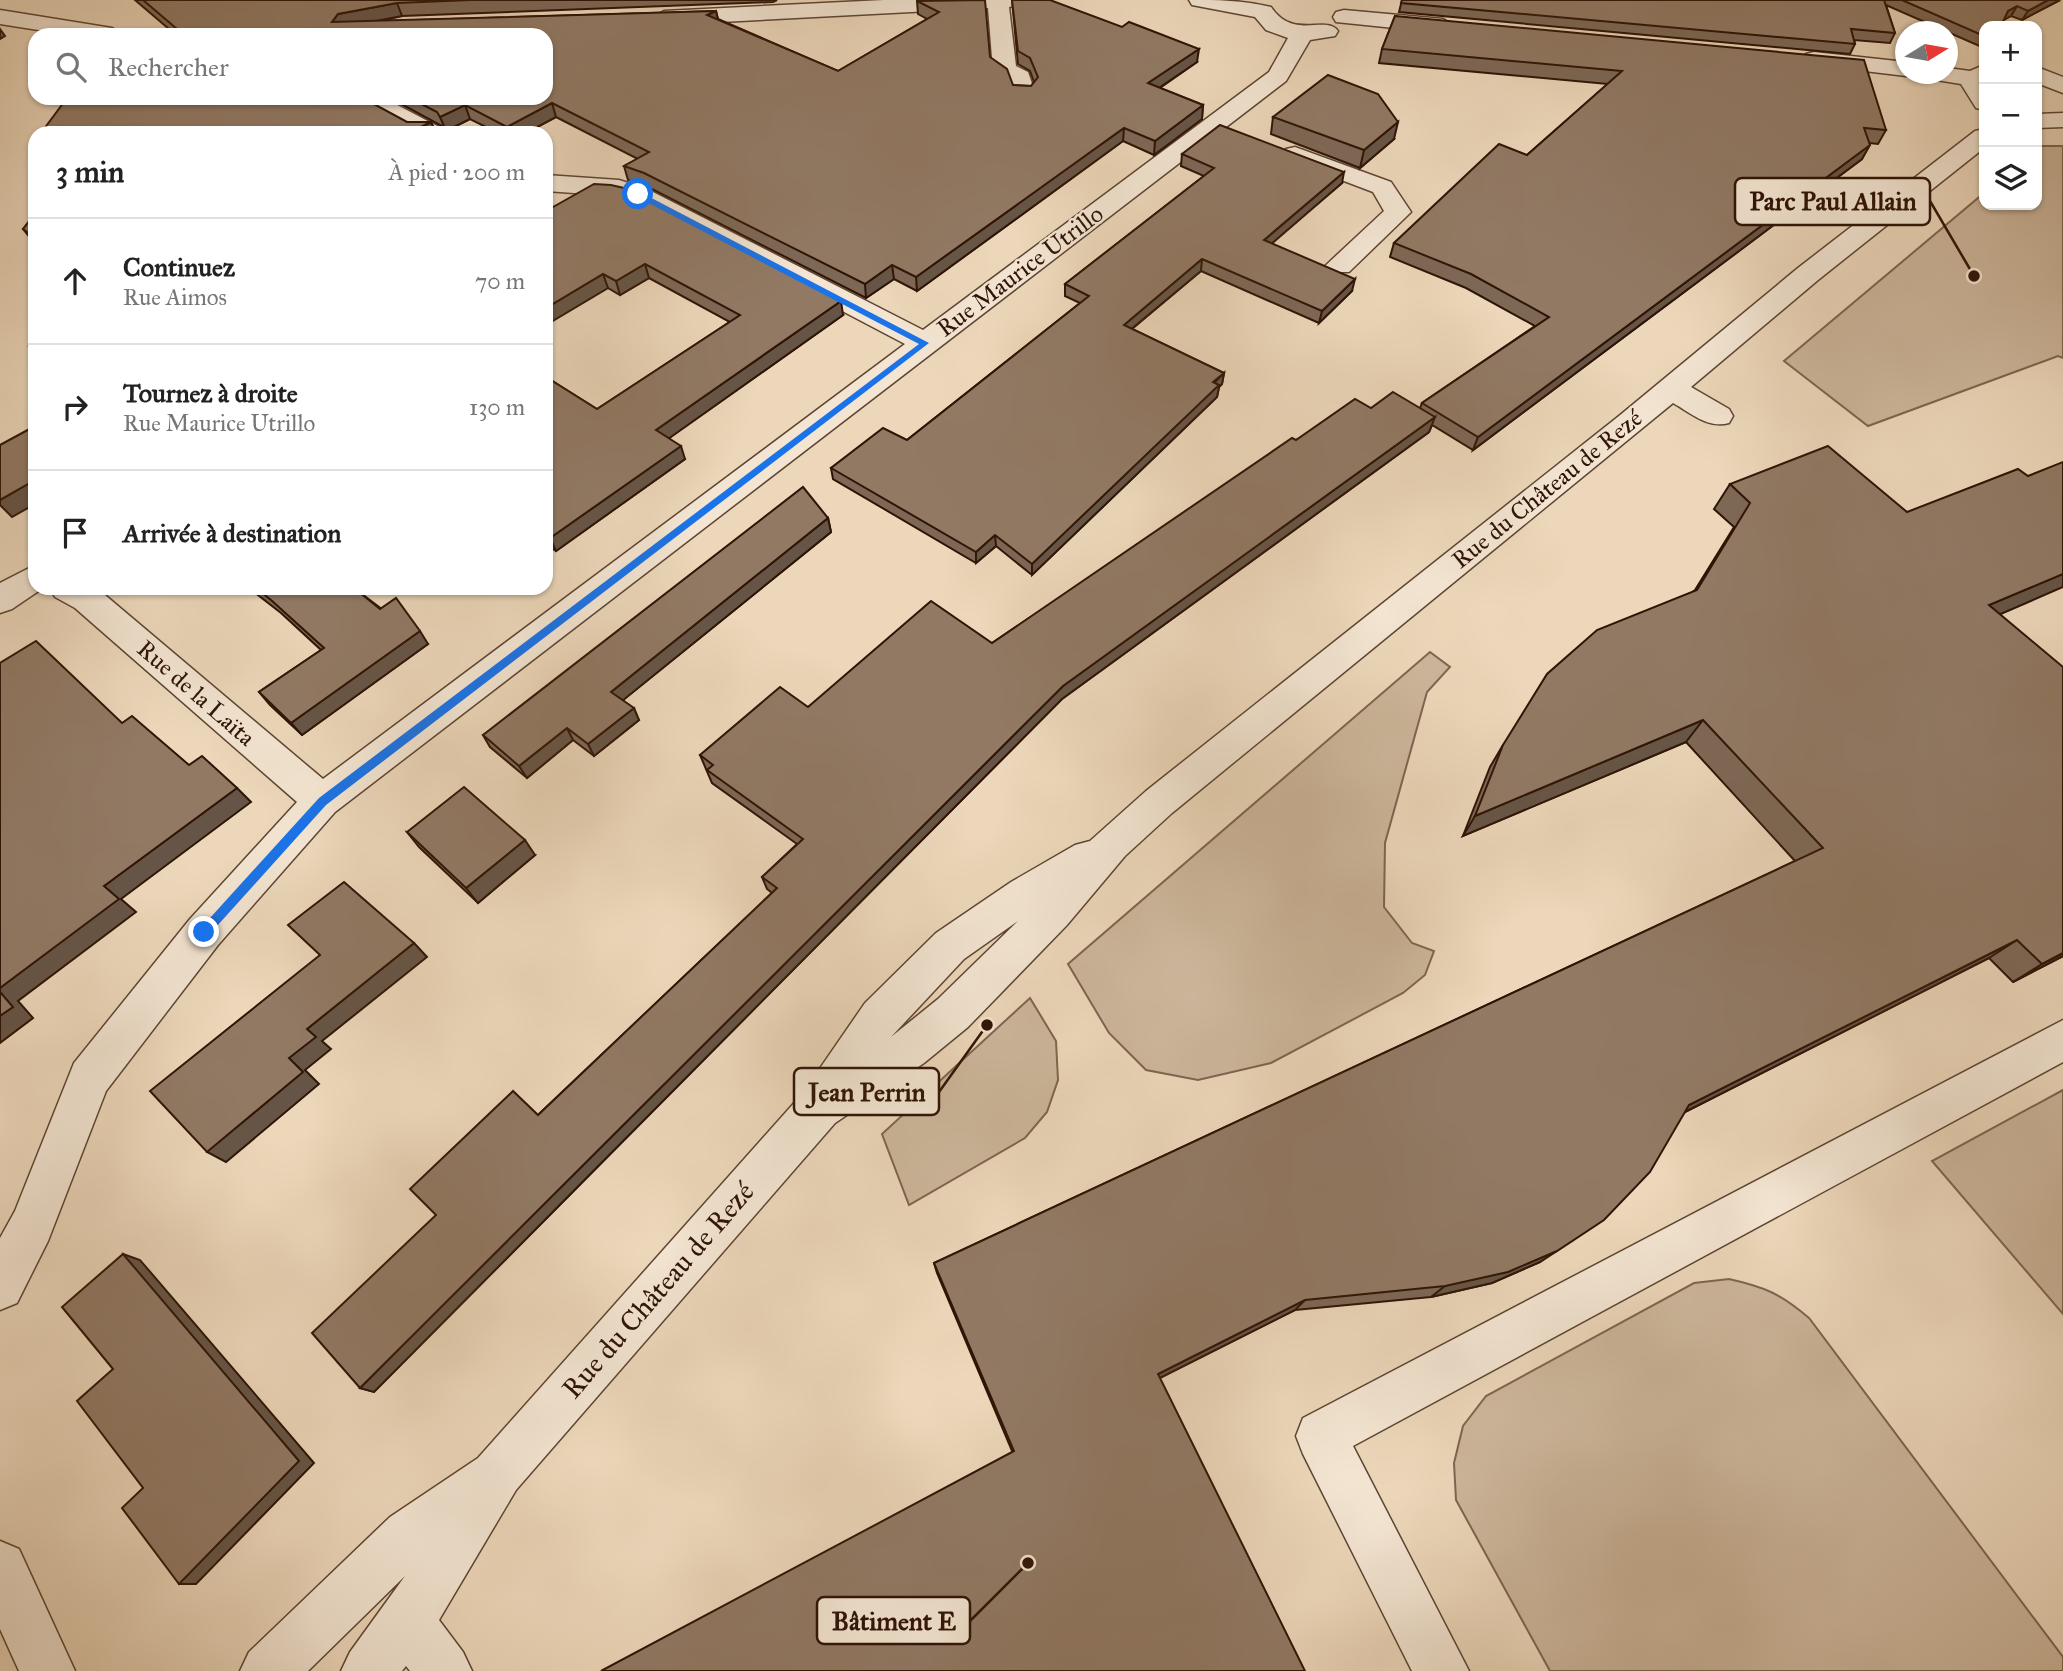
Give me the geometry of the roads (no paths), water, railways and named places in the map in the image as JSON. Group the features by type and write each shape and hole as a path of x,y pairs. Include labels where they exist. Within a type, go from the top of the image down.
{"street":[{"path":"1200,0 1266,6 1275,26 1302,33 1331,29 1337,8 1462,28"},
{"path":"641,18 1005,1 1005,70 1020,77 1023,92"},
{"path":"0,17 68,28"},
{"name":"Rue Maurice Utrillo","path":"0,1286 32,1225 89,1078 204,932 323,802 925,343 1227,129 1278,76 1302,33"},
{"path":"1792,58 1895,68"},
{"path":"1958,75 1979,76 1973,91 1979,98"},
{"path":"379,105 419,126"},
{"path":"2042,121 2063,120"},
{"name":"Rue du Château de Rezé","path":"369,1671 436,1579 498,1472 819,1108 909,1049 953,1013 1053,913 1111,844 1808,274 1979,140"},
{"path":"1266,143 1382,187 1398,212 1339,266"},
{"path":"553,183 619,188 638,194 925,343"},
{"path":"1671,388 1718,416"},
{"path":"0,600 28,582"},
{"name":"Rue de la Laïta","path":"80,595 323,802"},
{"path":"1441,1671 1321,1437 2063,1040"},
{"name":"Rue du Château de Rezé","path":"268,1671 409,1536 498,1472"},
{"path":"0,1568 47,1671"},
{"path":"406,1620 444,1671"}],"place":[{"name":"Parc Paul Allain","path":"1974,276"},
{"name":"Jean Perrin","path":"987,1025"},
{"name":"Bâtiment E","path":"1028,1563"}]}
